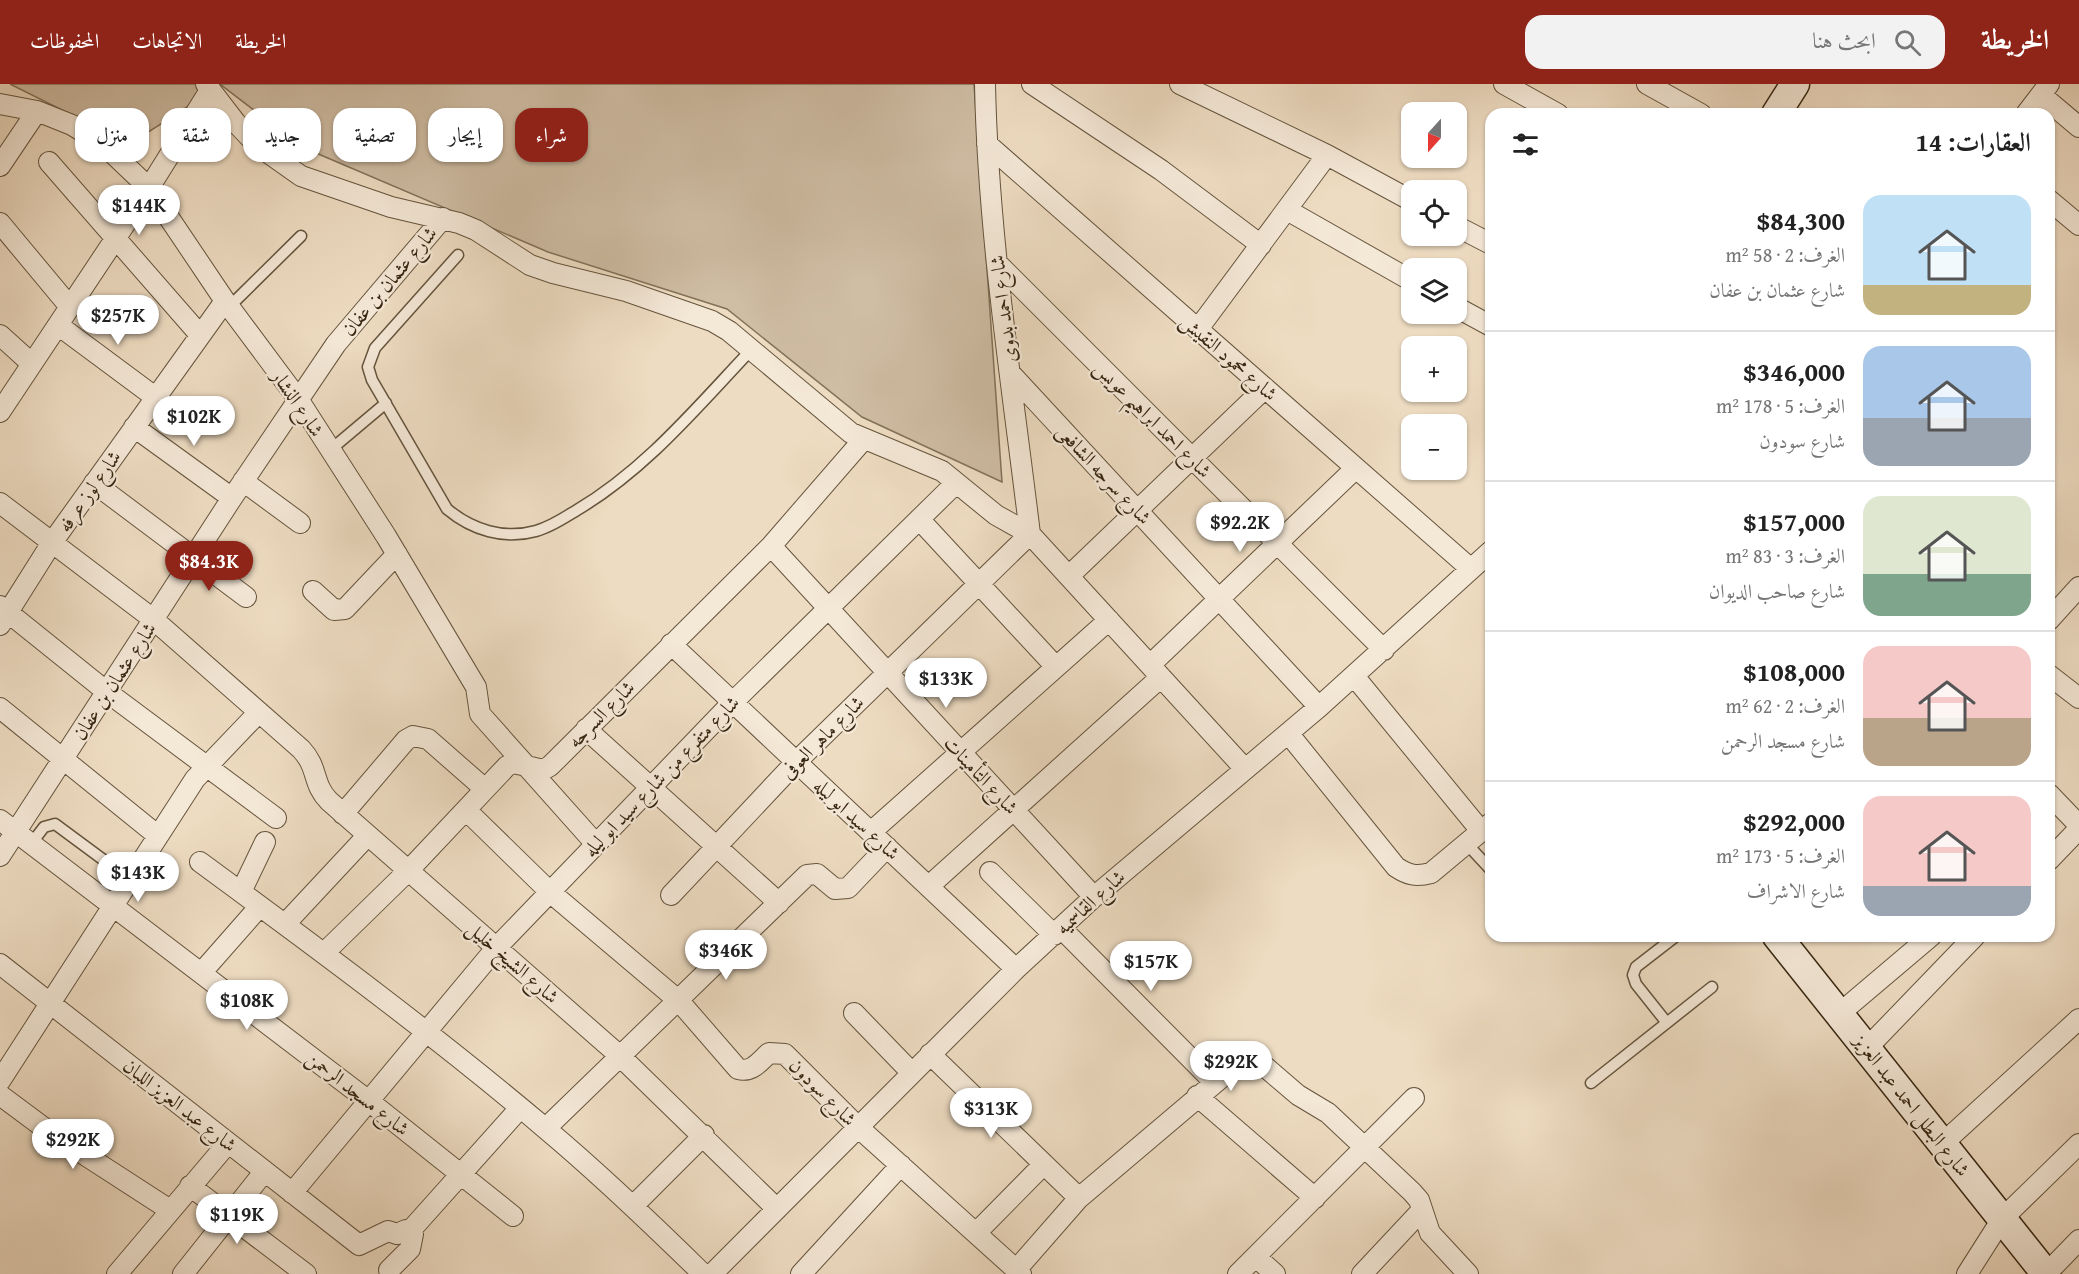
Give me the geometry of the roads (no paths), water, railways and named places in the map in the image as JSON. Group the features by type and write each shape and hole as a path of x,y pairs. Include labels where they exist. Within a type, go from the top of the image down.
{"main road":[{"path":"1780,108 1795,84"},
{"name":"شارع البطل احمد عبد العزيز","path":"1790,942 1839,1014 2046,1274"}],"street":[{"name":"شارع احمد بدوى","path":"985,84 987,144 998,264 1030,534"},
{"path":"1032,84 1161,170 1260,245"},
{"path":"1180,84 1327,155 1401,195"},
{"path":"1504,84 1547,108"},
{"path":"1647,84 1690,108"},
{"path":"3,401 32,364 149,188 208,87"},
{"name":"شارع عثمان بن عفان","path":"208,87 257,145 301,176 391,207 443,218 476,230 530,265 690,311 729,331 835,422 863,440 942,471 996,514 1030,534 1070,575 1245,769"},
{"path":"2031,108 2045,90 2079,128"},
{"name":"شارع النشار","path":"0,104 37,111 72,124 103,144 149,188 227,304 298,399 329,451 397,554 476,687 480,714 499,738 529,768 543,788 595,843"},
{"path":"0,166 37,111"},
{"name":"شارع محمود النقيش","path":"987,144 1471,569"},
{"path":"1198,329 1327,155"},
{"path":"49,162 200,335"},
{"path":"2055,205 2079,225"},
{"path":"1287,210 1401,275"},
{"name":"شارع عثمان بن عفان","path":"0,856 243,481 336,344 443,218"},
{"path":"0,223 70,307"},
{"path":"1467,232 1485,241"},
{"name":"شارع احمد ابراهيم عويس","path":"998,264 1384,650"},
{"name":"شارع لوز عرفه","path":"3,614 155,397 200,335 227,304"},
{"path":"1467,312 1485,323"},
{"path":"58,325 155,397"},
{"path":"0,335 32,364"},
{"name":"شارع سرجه الشافعى","path":"1011,374 1319,707"},
{"path":"1070,575 1265,388"},
{"path":"134,427 232,498"},
{"name":"شارع السرجه","path":"324,953 408,871 507,766 514,763 543,770 549,766 771,546 863,440"},
{"path":"929,886 1014,810 1156,671 1219,599 1356,468"},
{"path":"243,481 300,522"},
{"path":"94,483 246,597"},
{"name":"شارع متفرع من شارع سيد ابو ليله","path":"292,1193 370,1102 497,946 827,607 956,483"},
{"name":"شارع الشيخ خليل","path":"0,503 51,544 153,619 260,712 310,758 321,793 620,1056 704,1135 777,1209"},
{"path":"919,519 1056,667"},
{"name":"شارع ماهر العوفى","path":"671,895 796,762 1030,534"},
{"name":"شارع التأمينات","path":"771,546 1094,897"},
{"path":"313,591 334,610 345,609 397,554"},
{"name":"شارع القاسميه","path":"711,1273 859,1128 930,1054 1057,931 1319,707 1485,557"},
{"path":"2055,613 2079,587"},
{"path":"3,614 276,818"},
{"path":"871,832 1109,620"},
{"name":"شارع سيد ابو ليله","path":"671,645 1016,969"},
{"path":"1288,734 1396,867 1407,875 1419,876 1431,873 1480,832 1354,676"},
{"path":"2055,680 2079,698"},
{"path":"0,708 157,835"},
{"path":"0,1081 52,1003 157,835 205,766 260,712"},
{"path":"586,729 779,903"},
{"path":"343,814 406,740 413,736 428,739 485,789"},
{"path":"2055,800 2076,819 2076,832 2055,854"},
{"name":"شارع سودون","path":"466,810 550,891 679,1001 738,1070 752,1069 769,1053 785,1054 859,1128 1018,1272"},
{"name":"شارع مسجد الرحمن","path":"15,832 202,972 513,1216"},
{"path":"285,924 368,835"},
{"path":"241,892 266,842"},
{"path":"546,1128 807,875 817,874 835,889 848,888 887,847"},
{"path":"200,862 324,953 546,1128 711,1273"},
{"path":"990,872 1057,931 1214,1082"},
{"path":"202,972 260,906"},
{"path":"1839,1014 1924,942"},
{"path":"1867,1048 1969,942"},
{"name":"شارع عبد العزيز اللبان","path":"0,964 359,1245 388,1231 397,1234 406,1230 410,1231"},
{"path":"854,1012 912,1073"},
{"path":"1942,1144 2079,1019"},
{"path":"930,1054 1078,1198"},
{"path":"1018,1272 1078,1198 1214,1082 1242,1060 1249,1058 1256,1059 1298,1095 1328,1113 1412,1192 1422,1209 1430,1233 1468,1274"},
{"path":"0,1095 59,1138 170,1210"},
{"path":"1197,1096 1315,1198"},
{"path":"1238,1274 1414,1098"},
{"path":"389,1270 412,1244 413,1234 410,1231 520,1108"},
{"path":"633,1206 704,1135"},
{"path":"117,1274 228,1143"},
{"path":"1967,1274 2002,1219 2079,1144"},
{"path":"976,1233 1044,1164"},
{"path":"801,1274 901,1165"},
{"path":"183,1274 264,1172"},
{"path":"190,1186 306,1274"},
{"path":"1362,1274 1422,1209"},
{"path":"2046,1274 2079,1240"},
{"path":"1256,1257 1275,1274"}],"lane":[{"path":"227,304 301,236"},
{"path":"458,255 371,354 369,374 447,509 458,518 483,530 524,534 551,526 591,501 632,472 668,439 751,350"},
{"path":"329,451 386,403"},
{"path":"15,832 55,824 105,861"},
{"path":"1480,832 1485,849"},
{"path":"1666,1023 1636,984 1633,975 1636,967 1668,942"},
{"path":"1591,1083 1712,987"}]}
